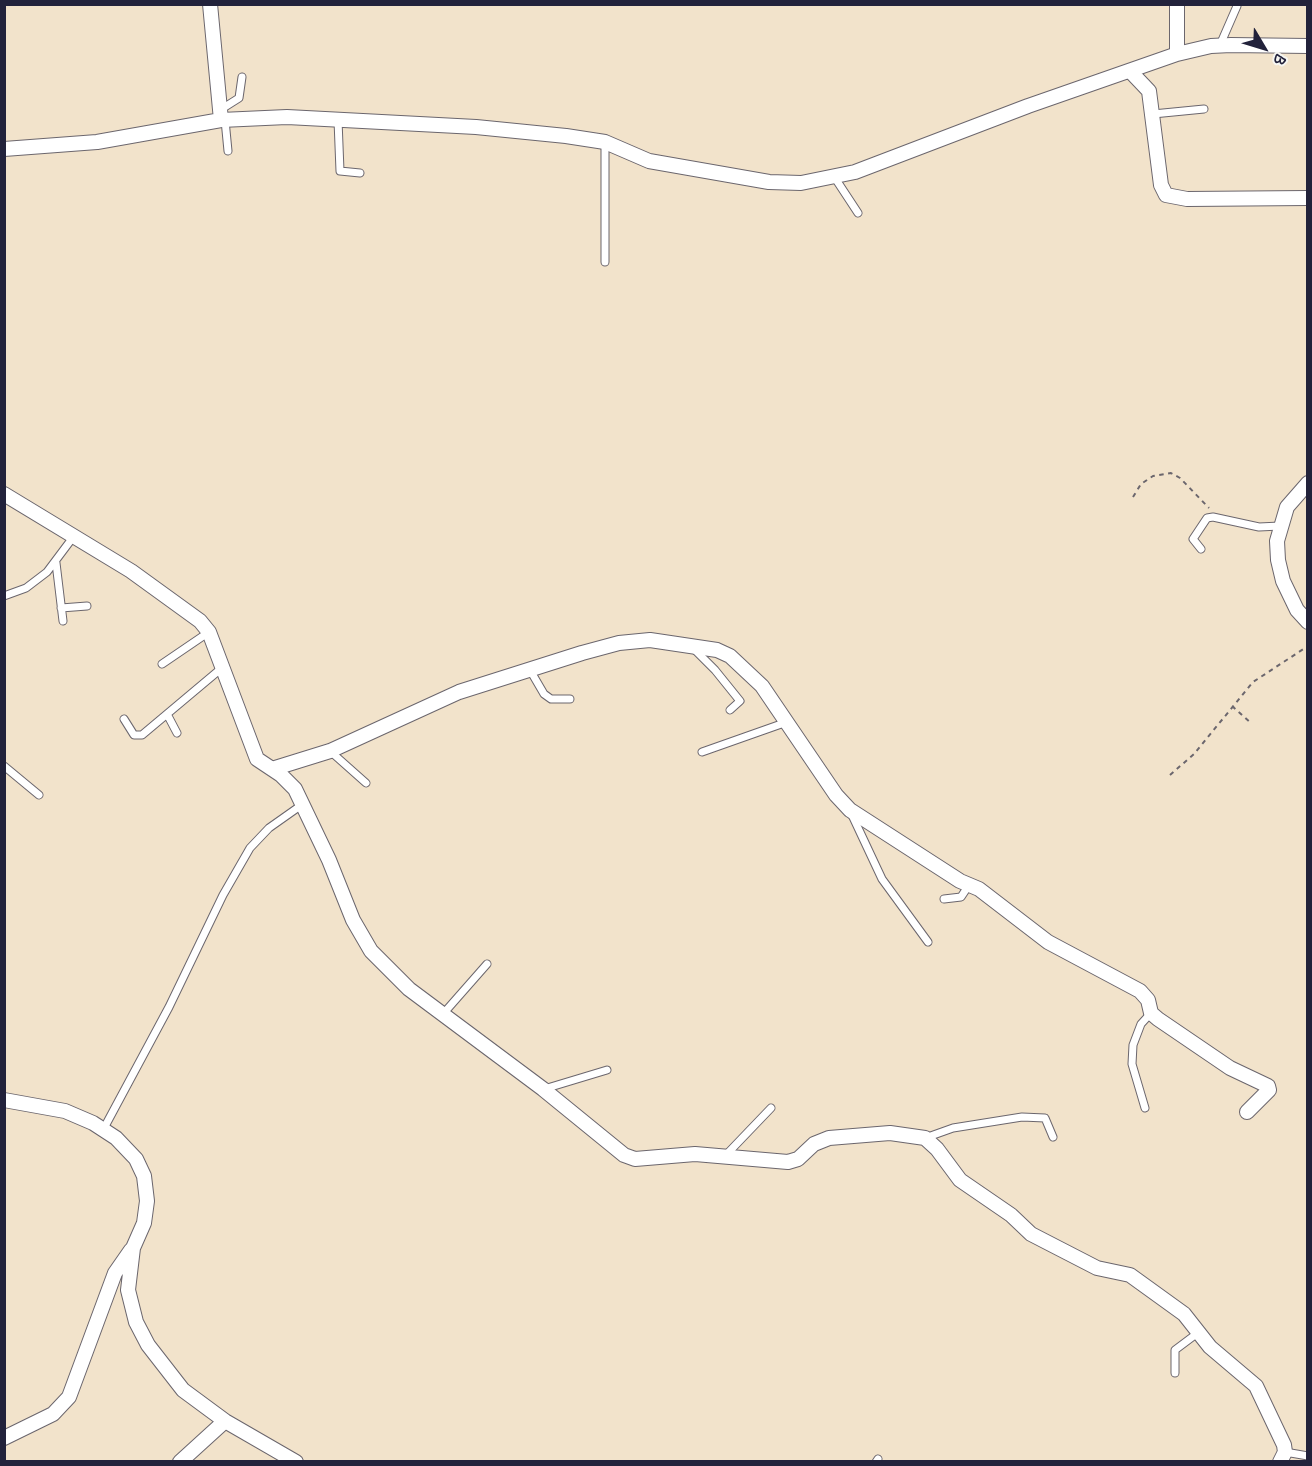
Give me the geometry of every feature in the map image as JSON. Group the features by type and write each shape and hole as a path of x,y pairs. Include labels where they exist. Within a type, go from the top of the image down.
{"street":[{"path":"210,4 222,117"},
{"path":"1177,4 1177,54"},
{"path":"4,149 97,142 222,117 287,117 476,127 604,142 649,161 769,182 801,183 836,178 1177,54 1220,45 1286,45 1303,50"},
{"path":"1130,70 1149,92 1161,185 1163,192 1169,197 1222,200 1308,198"},
{"path":"1308,483 1287,507 1280,526 1278,560 1283,581 1297,610 1308,622"},
{"path":"4,494 74,536 192,614 209,632 257,759 288,781 303,804 353,920 371,951 394,976 543,1089 629,1158 725,1156 793,1161 814,1144 829,1138 890,1132 926,1138 960,1180 1011,1215 1031,1234 1097,1268 1130,1275 1184,1314 1210,1347 1256,1386 1282,1457"},
{"path":"272,769 330,751 459,692 619,643 650,640 717,650 730,656 758,681 836,795 850,810 991,897 1048,942 1140,991 1148,1000 1151,1013 1230,1068 1268,1086 1269,1090 1247,1112"},
{"path":"4,1100 65,1111 103,1130 132,1155 144,1176 147,1201 144,1223 133,1248 115,1273 69,1398 53,1414 4,1438"},
{"path":"133,1248 128,1290 136,1322 144,1337 183,1390 225,1421 296,1461"},
{"path":"180,1461 225,1421"}],"lane":[{"path":"1220,45 1237,6"},
{"path":"228,151 222,117 239,98 242,77"},
{"path":"1153,114 1204,109"},
{"path":"338,120 340,171 360,173"},
{"path":"604,142 605,262"},
{"path":"836,178 858,213"},
{"path":"1201,549 1193,539 1207,518 1259,527 1280,526"},
{"path":"4,596 26,588 56,563 74,536"},
{"path":"56,563 63,621"},
{"path":"61,608 87,606"},
{"path":"162,664 209,632"},
{"path":"691,646 741,701 730,710"},
{"path":"124,719 134,735 138,735 223,667"},
{"path":"530,670 543,694 550,699 570,699"},
{"path":"167,714 177,733"},
{"path":"702,753 788,722"},
{"path":"330,751 366,783"},
{"path":"4,766 39,795"},
{"path":"103,1130 169,1006 223,895 250,848 269,828 303,804"},
{"path":"850,810 882,879 928,942"},
{"path":"944,899 961,897 969,885"},
{"path":"443,1014 487,964"},
{"path":"1145,1108 1132,1064 1133,1045 1141,1024 1151,1013"},
{"path":"543,1089 607,1070"},
{"path":"725,1156 771,1108"},
{"path":"926,1138 966,1125 1022,1117 1046,1118 1053,1137"},
{"path":"1175,1373 1174,1350 1199,1332"},
{"path":"1282,1457 1308,1456"}],"path":[{"path":"1134,496 1141,484 1154,476 1171,473 1180,478 1220,519"},
{"path":"1170,775 1194,754 1253,682 1308,646"},
{"path":"1232,706 1252,724"}]}
